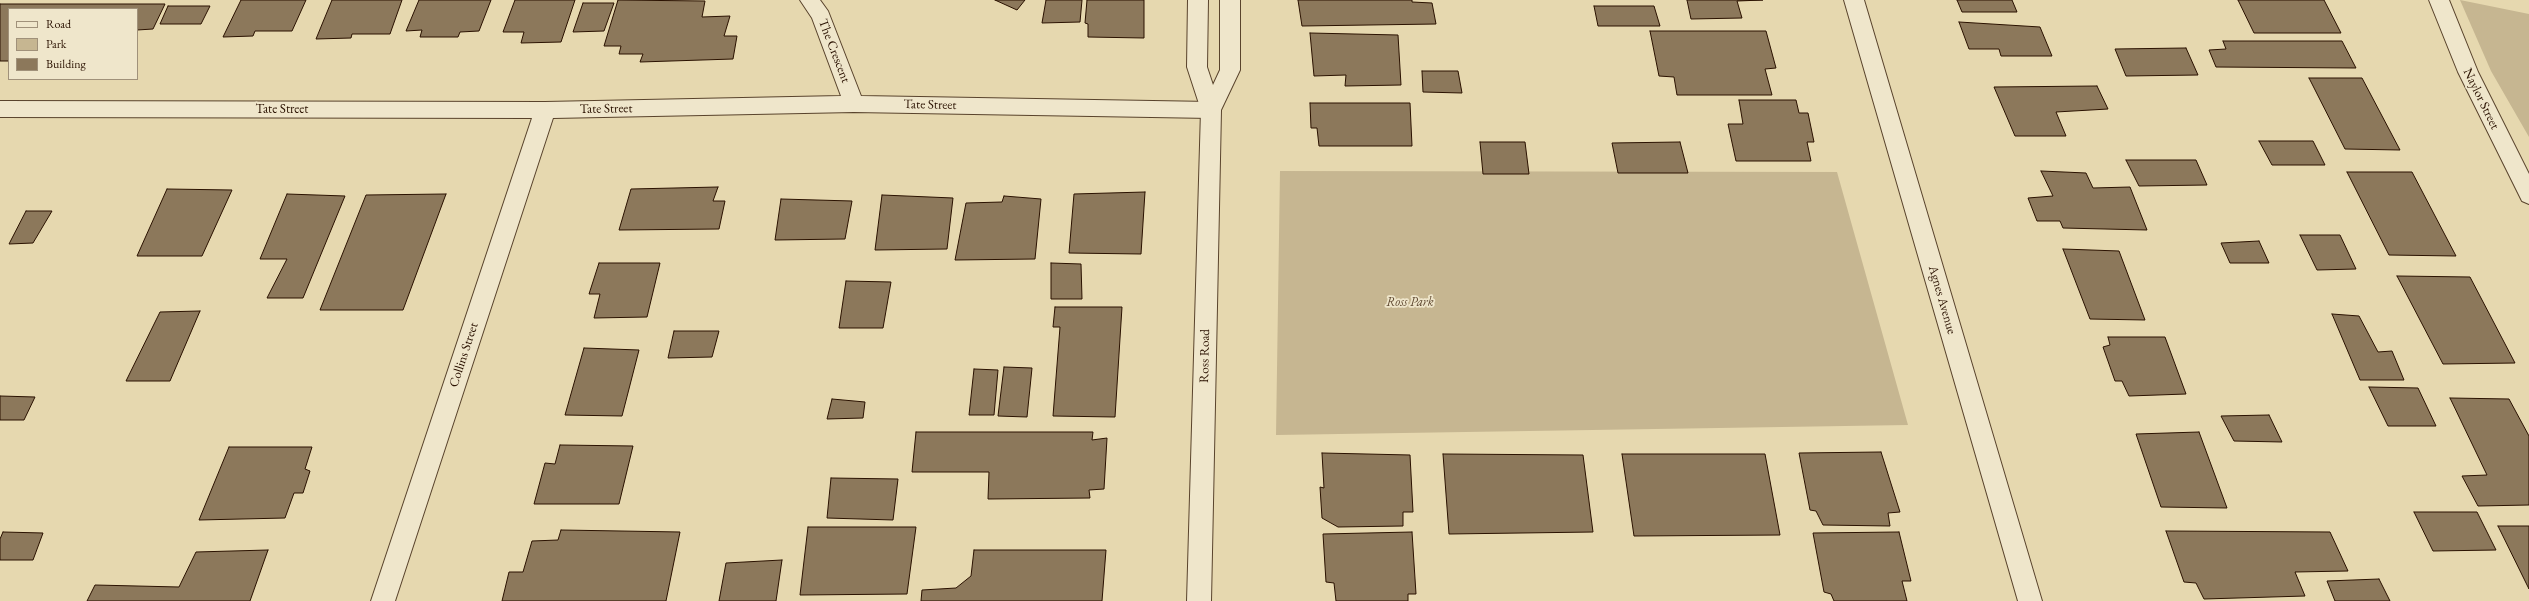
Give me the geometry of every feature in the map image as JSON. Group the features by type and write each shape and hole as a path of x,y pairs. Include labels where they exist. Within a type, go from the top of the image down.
{"street":[{"name":"The Crescent","path":"810,0 821,16 854,104"},
{"name":"Ross Road","path":"1198,0 1197,66 1211,110 1199,601"},
{"name":"Ross Road","path":"1211,110 1230,70 1230,0"},
{"name":"Agnes Avenue","path":"1854,0 2030,601"},
{"name":"Naylor Street","path":"2439,0 2468,72 2529,195"},
{"name":"Tate Street","path":"0,108 545,110 854,104 1211,110"},
{"name":"Collins Street","path":"383,601 545,110"}],"green space":[{"path":"2460,0 2529,14 2529,137 2491,71"},
{"name":"Ross Park","path":"1280,171 1837,172 1908,425 1276,435"}],"building":[{"path":"241,0 306,0 292,31 255,31 253,36 223,37"},
{"path":"332,0 402,0 390,34 352,34 351,38 316,39"},
{"path":"419,0 491,0 479,31 460,32 458,37 420,37 422,30 406,31"},
{"path":"515,0 575,0 561,42 521,43 524,32 503,32"},
{"path":"618,0 705,1 702,17 730,16 724,36 737,36 733,59 640,62 643,54 619,54 621,46 604,46"},
{"path":"995,0 1025,0 1017,10"},
{"path":"1046,0 1082,0 1080,22 1042,23"},
{"path":"1087,0 1144,0 1144,38 1088,37 1088,24 1085,23"},
{"path":"1298,0 1412,0 1412,2 1432,3 1436,24 1302,26"},
{"path":"1687,0 1763,0 1737,1 1742,18 1691,19"},
{"path":"1957,0 2012,0 2017,12 1962,12"},
{"path":"2238,0 2324,0 2341,33 2254,33"},
{"path":"583,3 614,3 604,31 573,32"},
{"path":"0,4 165,4 153,29 138,30 138,8 8,8 8,61 0,61"},
{"path":"168,6 210,6 201,24 160,24"},
{"path":"1594,6 1654,6 1660,26 1598,26"},
{"path":"1959,22 2040,27 2052,56 2001,56 1999,49 1969,49"},
{"path":"1650,31 1766,31 1776,68 1765,69 1772,95 1677,95 1674,77 1659,76"},
{"path":"1310,33 1398,35 1401,85 1345,86 1346,75 1314,76"},
{"path":"2223,41 2342,41 2356,68 2216,67 2209,50 2226,49"},
{"path":"2186,48 2198,75 2126,76 2115,49"},
{"path":"1422,71 1458,71 1462,93 1423,92"},
{"path":"2309,78 2362,78 2400,150 2345,149"},
{"path":"2097,86 2108,109 2056,112 2066,136 2015,136 1994,87"},
{"path":"1739,100 1796,100 1799,113 1808,113 1814,142 1807,142 1811,161 1736,161 1728,124 1743,124"},
{"path":"1310,103 1410,103 1412,146 1319,146 1317,128 1311,128"},
{"path":"2259,141 2313,141 2325,165 2272,165"},
{"path":"1480,142 1525,142 1529,174 1483,174"},
{"path":"1680,142 1688,173 1618,173 1612,143"},
{"path":"2126,160 2196,160 2207,185 2139,186"},
{"path":"2041,171 2086,173 2093,188 2130,187 2147,230 2063,228 2060,221 2037,221 2028,198 2053,196"},
{"path":"2347,172 2412,172 2456,256 2389,255"},
{"path":"718,187 713,201 725,201 719,229 619,230 631,189"},
{"path":"167,189 232,190 202,256 137,256"},
{"path":"1145,192 1141,254 1069,253 1074,194"},
{"path":"287,194 345,196 303,298 267,298 287,259 260,259"},
{"path":"446,194 403,310 320,310 366,195"},
{"path":"882,195 953,198 947,249 875,250"},
{"path":"1004,196 1041,199 1035,259 955,260 966,203 1002,202"},
{"path":"781,199 852,201 845,239 775,240"},
{"path":"26,211 52,211 33,243 9,244"},
{"path":"2300,235 2340,235 2356,269 2317,270"},
{"path":"2259,241 2269,263 2230,263 2221,243"},
{"path":"2063,249 2119,251 2145,320 2090,319"},
{"path":"599,263 660,263 647,317 594,318 600,294 589,294"},
{"path":"1051,263 1081,264 1082,299 1051,299"},
{"path":"2397,276 2470,277 2515,363 2443,364"},
{"path":"846,281 891,282 883,328 839,328"},
{"path":"1055,307 1122,307 1115,417 1053,416 1060,327 1053,327"},
{"path":"200,311 170,381 126,381 160,312"},
{"path":"2332,314 2359,316 2378,352 2392,351 2404,380 2360,380"},
{"path":"674,331 719,331 712,357 668,358"},
{"path":"2108,337 2165,337 2186,394 2129,396 2122,381 2115,381 2103,347 2110,345"},
{"path":"584,348 639,350 622,416 565,415"},
{"path":"1004,367 1032,368 1027,417 998,416"},
{"path":"974,369 998,370 994,415 969,415"},
{"path":"2369,387 2418,388 2436,426 2388,426"},
{"path":"0,396 35,397 24,420 0,420"},
{"path":"2450,398 2509,399 2529,436 2529,505 2478,506 2462,476 2487,475"},
{"path":"832,399 865,402 863,418 827,419"},
{"path":"2269,415 2282,442 2234,441 2221,416"},
{"path":"916,432 1093,432 1092,440 1107,438 1104,489 1089,490 1090,498 988,499 989,472 912,472"},
{"path":"2199,432 2227,508 2161,507 2136,434"},
{"path":"560,445 633,446 619,504 534,504 545,463 555,464"},
{"path":"229,447 312,447 305,469 310,471 303,493 294,493 285,518 199,520"},
{"path":"1881,452 1900,512 1888,513 1890,526 1823,525 1816,511 1810,510 1799,453"},
{"path":"1322,453 1410,455 1413,512 1403,512 1403,526 1338,527 1322,518 1320,487 1324,488"},
{"path":"1443,454 1583,455 1593,532 1449,534"},
{"path":"1622,454 1765,454 1780,535 1634,536"},
{"path":"831,478 898,479 893,520 827,518"},
{"path":"2414,512 2477,512 2496,550 2433,551"},
{"path":"2498,526 2529,526 2529,589"},
{"path":"808,527 916,527 907,594 800,595"},
{"path":"561,530 680,532 666,601 502,601 509,572 523,572 532,541 558,540"},
{"path":"2166,531 2330,532 2348,571 2295,572 2305,596 2204,599 2196,583 2184,582"},
{"path":"3,532 43,533 33,560 0,560 0,539"},
{"path":"1412,532 1416,594 1408,594 1408,601 1336,601 1334,583 1326,582 1323,534"},
{"path":"1899,532 1911,581 1902,581 1907,601 1834,601 1831,594 1824,592 1813,533"},
{"path":"268,550 250,601 87,601 95,585 179,587 196,552"},
{"path":"974,550 1106,550 1102,601 921,601 922,590 956,588 971,576"},
{"path":"782,560 776,601 719,601 726,563"},
{"path":"2379,579 2390,601 2335,601 2327,581"}]}
